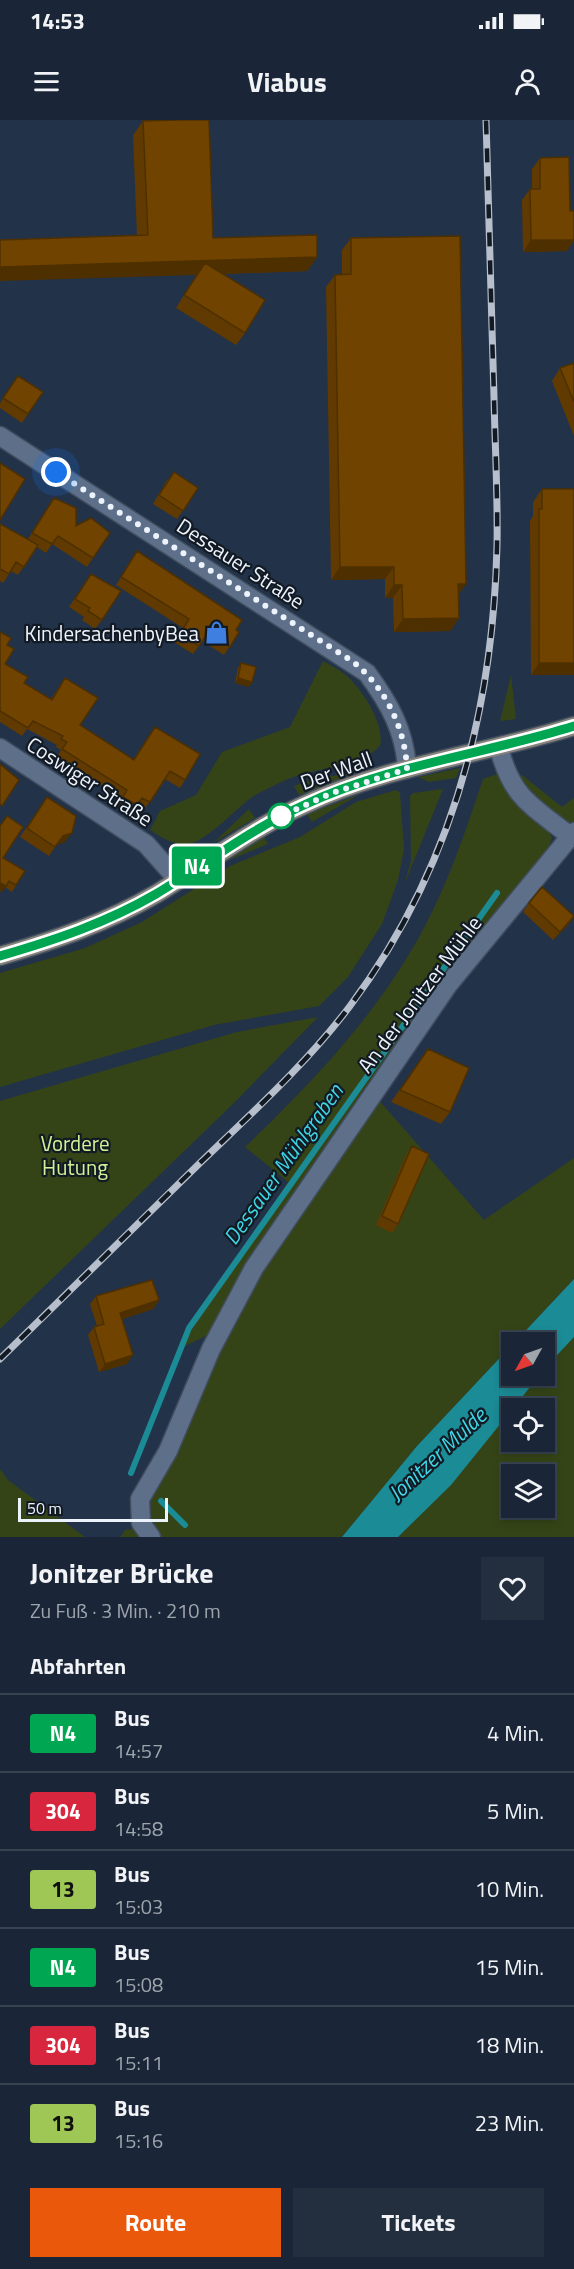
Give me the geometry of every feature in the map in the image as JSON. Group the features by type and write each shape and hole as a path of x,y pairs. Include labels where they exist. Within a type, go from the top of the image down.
{"main road":[{"name":"Der Wall","path":"0,956 80,932 105,921 178,880 234,842 305,804 366,781 407,769 499,748 574,726"}],"street":[{"name":"Dessauer Straße","path":"0,436 367,673 393,714 406,748 407,769"},
{"name":"Coswiger Straße","path":"0,748 146,844 178,880"},
{"path":"499,748 507,775 516,790 572,834"},
{"name":"An der Jonitzer Mühle","path":"151,1537 141,1523 140,1499 168,1451 211,1349 254,1268 448,985 572,834"}],"green space":[{"path":"323,661 347,676 360,690 376,718 381,737 380,746 372,753 352,762 299,775 257,794 213,831 195,842 176,843 150,830 160,811 196,795 222,752 290,727"},
{"path":"511,675 516,719 500,721"},
{"path":"460,768 456,778 429,782 418,777"},
{"path":"355,773 299,795 294,786 316,778"},
{"path":"497,774 517,802 548,829 552,838 548,849 369,1089 484,1220 574,1158 574,1279 524,1332 501,1332 501,1357 417,1446 342,1537 120,1537 125,1530 151,1526 149,1490 212,1333 179,1349 288,1182 245,1147 349,1038 394,977 440,896 483,779"},
{"path":"522,775 562,807 574,798 574,822 564,822 518,778"},
{"path":"443,789 404,885 411,861 410,796 413,793"},
{"path":"396,790 400,793 404,849 398,880 382,924 348,977 319,1006 214,1025 0,1087 0,973 85,948 142,922 230,866 300,837 356,802"},
{"path":"360,794 312,822 307,814"},
{"path":"249,809 255,818 213,843"},
{"path":"264,837 268,844 222,863"},
{"name":"Vordere Hutung","path":"318,1017 237,1100 0,1329 0,1101 237,1032"},
{"path":"574,1337 574,1537 398,1537 451,1484 501,1422 501,1452 555,1452 555,1398 521,1398 531,1386 555,1386 555,1355"},
{"path":"0,1469 8,1480 85,1537 0,1537"}],"water":[{"path":"574,1279 574,1337 555,1357 555,1332 524,1332"},
{"name":"Jonitzer Mulde","path":"501,1357 501,1386 531,1386 521,1398 501,1398 501,1423 451,1485 398,1537 342,1537 417,1446"}],"building":[{"path":"209,120 213,238 317,235 317,257 0,267 0,240 148,235 143,121"},
{"path":"569,157 570,211 574,211 574,240 531,240 530,189 540,189 540,158"},
{"path":"460,236 466,584 458,584 459,618 403,619 402,585 394,585 394,567 340,567 335,275 351,274 351,238"},
{"path":"205,263 265,300 245,333 184,295"},
{"path":"574,363 574,402 560,368"},
{"path":"18,376 43,392 28,414 3,398"},
{"path":"0,463 25,479 0,520"},
{"path":"174,472 198,488 183,511 159,495"},
{"path":"542,489 574,489 574,663 539,663 539,509 542,509"},
{"path":"54,498 76,508 76,526 91,518 110,533 93,558 58,536 52,544 32,533"},
{"path":"0,524 38,545 24,567 16,562 9,574 0,569"},
{"path":"137,551 242,620 236,630 239,632 230,647 208,633 199,646 180,634 189,619 121,577"},
{"path":"91,574 121,591 102,620 88,611 90,608 75,599"},
{"path":"0,632 11,638 7,645 14,649 5,664 28,677 24,683 52,700 65,678 98,698 80,725 134,760 155,727 200,754 185,780 170,771 150,802 142,798 137,805 123,797 127,790 62,749 67,742 61,739 63,736 33,721 28,728 0,711"},
{"path":"241,663 256,667 252,682 238,678"},
{"path":"0,764 19,780 2,806 0,804"},
{"path":"47,797 76,816 72,833 63,836 55,847 27,828"},
{"path":"7,816 23,827 3,858 25,871 16,885 9,881 6,886 0,883 0,826"},
{"path":"542,887 574,916 560,932 529,903"},
{"path":"428,1049 469,1068 450,1112 400,1090"},
{"path":"412,1146 429,1154 398,1224 382,1216"},
{"path":"152,1280 159,1300 120,1313 133,1355 105,1364 94,1327 104,1324 96,1296"}],"waterway":[{"name":"Dessauer Mühlgraben","path":"131,1473 189,1328 497,893"},
{"name":"Dessauer Mühlgraben","path":"161,1501 185,1525"}],"railway":[{"path":"0,1359 280,1086 316,1047 350,1006 385,954 415,901 440,845 460,788 475,729 487,669 494,608 497,509 486,120"}],"bus line":[{"name":"N4","path":"0,956 80,932 105,921 156,894 234,842 291,811 332,793 407,769 499,748 574,726"}],"place":[{"name":"KindersachenbyBea","path":"217,633"}],"route":[{"path":"56,472 352,661 367,673 382,693 403,737 407,769 332,793 277,818 281,816"}]}
